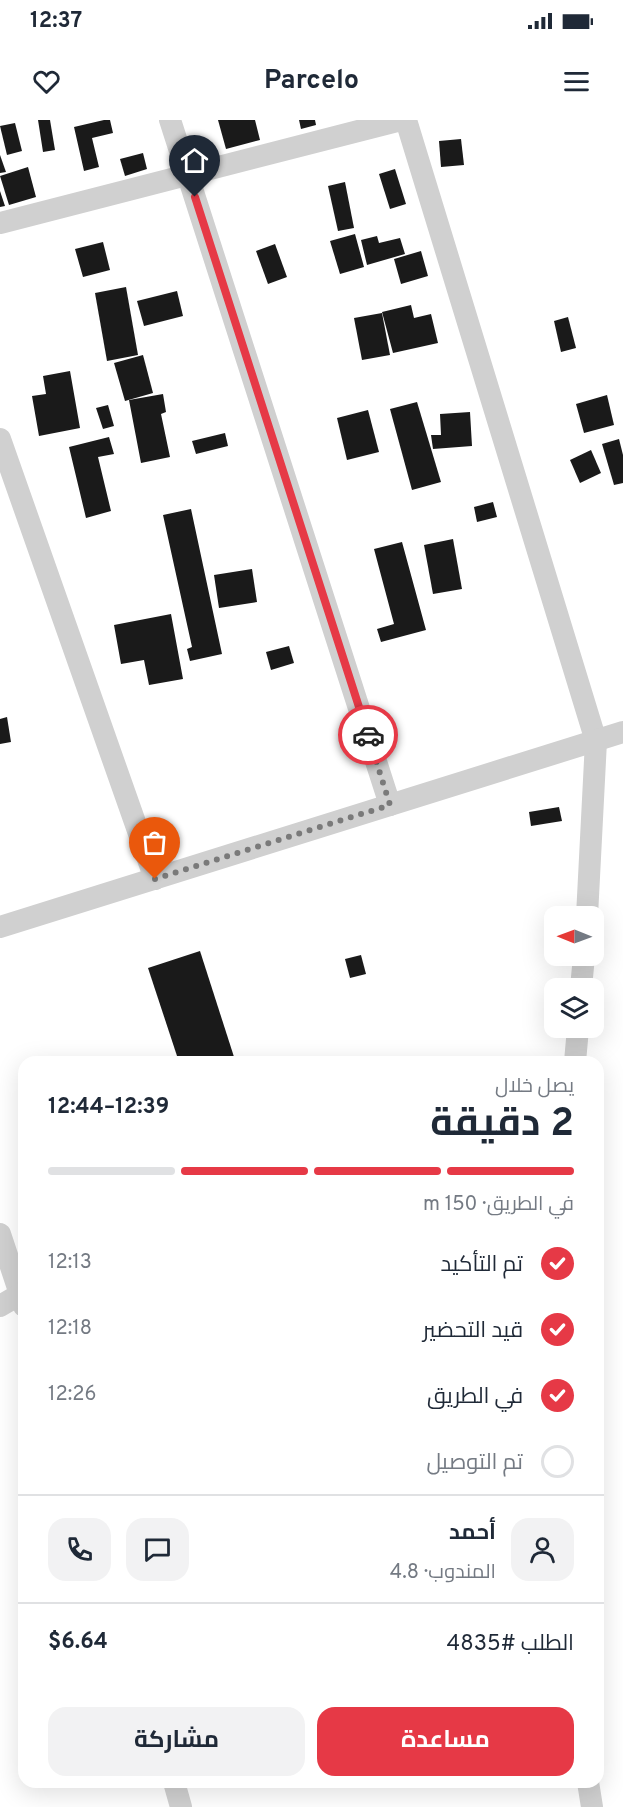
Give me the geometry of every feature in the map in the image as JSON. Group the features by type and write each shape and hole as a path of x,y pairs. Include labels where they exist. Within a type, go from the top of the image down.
{"street":[{"path":"170,120 390,805"},
{"path":"0,223 404,120 596,741 588,906"},
{"path":"0,440 155,879"},
{"path":"0,927 623,732"},
{"path":"576,1056 577,1038"},
{"path":"0,1234 18,1284"},
{"path":"0,1306 18,1300"},
{"path":"176,1788 182,1807"},
{"path":"589,1788 592,1807"}],"building":[{"path":"38,120 50,120 55,150 43,152"},
{"path":"110,120 113,133 92,138 99,167 84,171 74,127"},
{"path":"218,120 255,120 260,140 226,149"},
{"path":"299,120 315,120 316,125 301,129"},
{"path":"15,123 22,151 7,155 0,126"},
{"path":"461,139 464,165 441,167 439,141"},
{"path":"143,153 147,169 125,176 120,159"},
{"path":"0,155 6,172 0,173"},
{"path":"28,167 36,197 9,205 0,176"},
{"path":"395,169 406,204 390,209 379,174"},
{"path":"345,182 354,228 338,231 328,186"},
{"path":"0,191 5,206 0,207"},
{"path":"355,234 364,267 340,274 330,241"},
{"path":"377,236 379,243 400,238 405,254 367,265 361,240"},
{"path":"103,242 110,270 83,277 75,249"},
{"path":"275,244 287,277 268,284 256,251"},
{"path":"421,251 428,276 401,284 394,259"},
{"path":"126,287 138,355 107,361 95,293"},
{"path":"177,291 183,316 144,326 137,301"},
{"path":"411,305 414,318 431,314 438,343 393,353 382,312"},
{"path":"382,313 390,355 362,360 354,318"},
{"path":"568,317 576,348 561,352 554,321"},
{"path":"143,355 153,393 125,401 114,363"},
{"path":"70,371 80,428 39,436 32,396 46,394 43,376"},
{"path":"163,394 166,412 161,414 170,457 141,463 129,400"},
{"path":"607,395 614,425 584,433 576,404"},
{"path":"417,402 441,482 412,490 390,409"},
{"path":"108,405 114,426 103,429 96,408"},
{"path":"368,410 379,452 347,460 337,418"},
{"path":"470,412 472,446 433,449 431,435 441,435 440,414"},
{"path":"225,433 228,446 196,454 192,441"},
{"path":"109,437 114,454 98,457 111,511 86,518 69,447"},
{"path":"619,439 623,455 623,483 614,485 602,444"},
{"path":"591,450 601,473 580,483 570,460"},
{"path":"493,502 497,517 477,522 474,507"},
{"path":"191,509 222,654 190,661 187,649 192,647 163,515"},
{"path":"453,539 462,589 433,594 424,545"},
{"path":"402,542 426,630 381,642 377,629 394,624 374,549"},
{"path":"252,569 257,602 219,608 214,575"},
{"path":"171,614 183,679 149,685 144,660 121,664 114,625"},
{"path":"289,646 294,663 271,670 266,652"},
{"path":"7,717 11,742 0,744 0,719"},
{"path":"559,807 562,821 531,826 529,812"},
{"path":"200,951 234,1056 177,1056 148,968"},
{"path":"361,955 366,974 350,978 345,959"}],"way so far":[{"path":"155,879 390,805 368,735"}],"route":[{"path":"195,197 368,735"}]}
